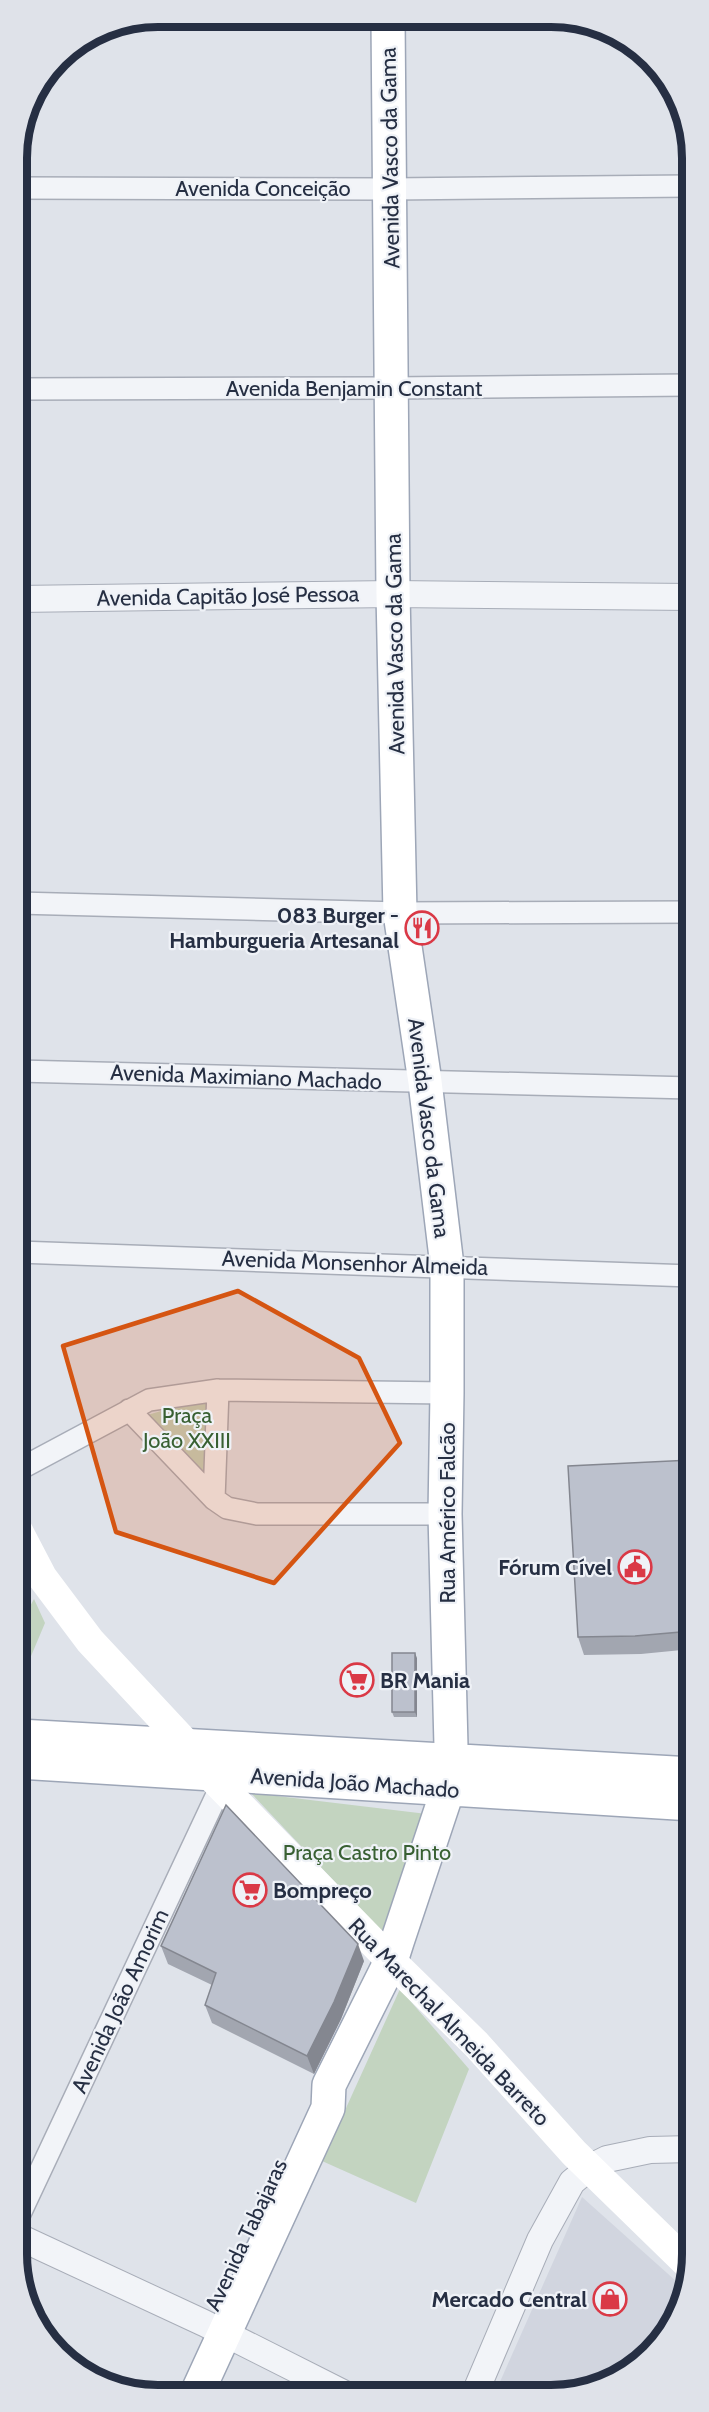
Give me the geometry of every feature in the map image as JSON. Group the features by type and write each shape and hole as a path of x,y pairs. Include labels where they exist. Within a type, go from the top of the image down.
{"main road":[{"name":"Avenida Vasco da Gama","path":"388,27 393,594 400,913 426,1082 447,1266"},
{"name":"Rua Américo Falcão","path":"447,1266 445,1514 449,1774"},
{"path":"27,1548 42,1577 90,1641 187,1745"},
{"name":"Avenida João Machado","path":"27,1736 187,1745 682,1803"},
{"name":"Avenida João Machado","path":"27,1763 215,1780 449,1774 682,1774"},
{"name":"Avenida Tabajaras","path":"177,2385 214,2329 328,2108 329,2085 391,1961 449,1774"},
{"name":"Rua Marechal Almeida Barreto","path":"215,1780 391,1961 476,2044 589,2168 682,2258"},
{"name":"Avenida Tabajaras","path":"199,2385 214,2329"}],"street":[{"name":"Avenida Conceição","path":"27,188 391,189 682,186"},
{"name":"Avenida Benjamin Constant","path":"27,389 682,385"},
{"name":"Avenida Capitão José Pessoa","path":"27,599 393,594 682,597"},
{"path":"27,903 400,913 682,912"},
{"name":"Avenida Maximiano Machado","path":"27,1071 682,1088"},
{"name":"Avenida Monsenhor Almeida","path":"27,1252 682,1276"},
{"path":"27,1465 149,1400 218,1390 447,1393"},
{"path":"214,1499 218,1390"},
{"path":"129,1410 214,1499 227,1508 257,1514 445,1514"},
{"name":"Avenida João Amorim","path":"27,2198 215,1780"},
{"path":"478,2385 540,2240 572,2182 589,2168 607,2159 628,2154 682,2150"},
{"path":"27,2241 327,2385"}],"highlighted area":[{"path":"238,1291 359,1358 400,1443 274,1583 116,1532 63,1346"}],"shaded area":[{"name":"Mercado Central","path":"582,2197 678,2283 672,2304 655,2334 617,2367 593,2378 568,2384 499,2385"}],"green space":[{"name":"Praça João XXIII","path":"212,1396 208,1482 144,1416"},
{"path":"34,1599 45,1623 27,1666 27,1612"},
{"name":"Praça Castro Pinto","path":"251,1793 427,1814 384,1934"},
{"path":"400,1989 469,2069 416,2203 322,2161"}],"building":[{"name":"Fórum Cível","path":"682,1460 682,1632 635,1636 578,1637 568,1466"},
{"path":"392,1653 415,1653 415,1712 392,1712"},
{"name":"Bompreço","path":"226,1805 358,1944 334,2002 307,2056 205,2005 216,1973 161,1946"}],"place":[{"name":"083 Burger - Hamburgueria Artesanal","path":"422,928"},
{"name":"Fórum Cível","path":"635,1567"},
{"name":"BR Mania","path":"357,1680"},
{"name":"Bompreço","path":"250,1890"},
{"name":"Mercado Central","path":"610,2299"}]}
